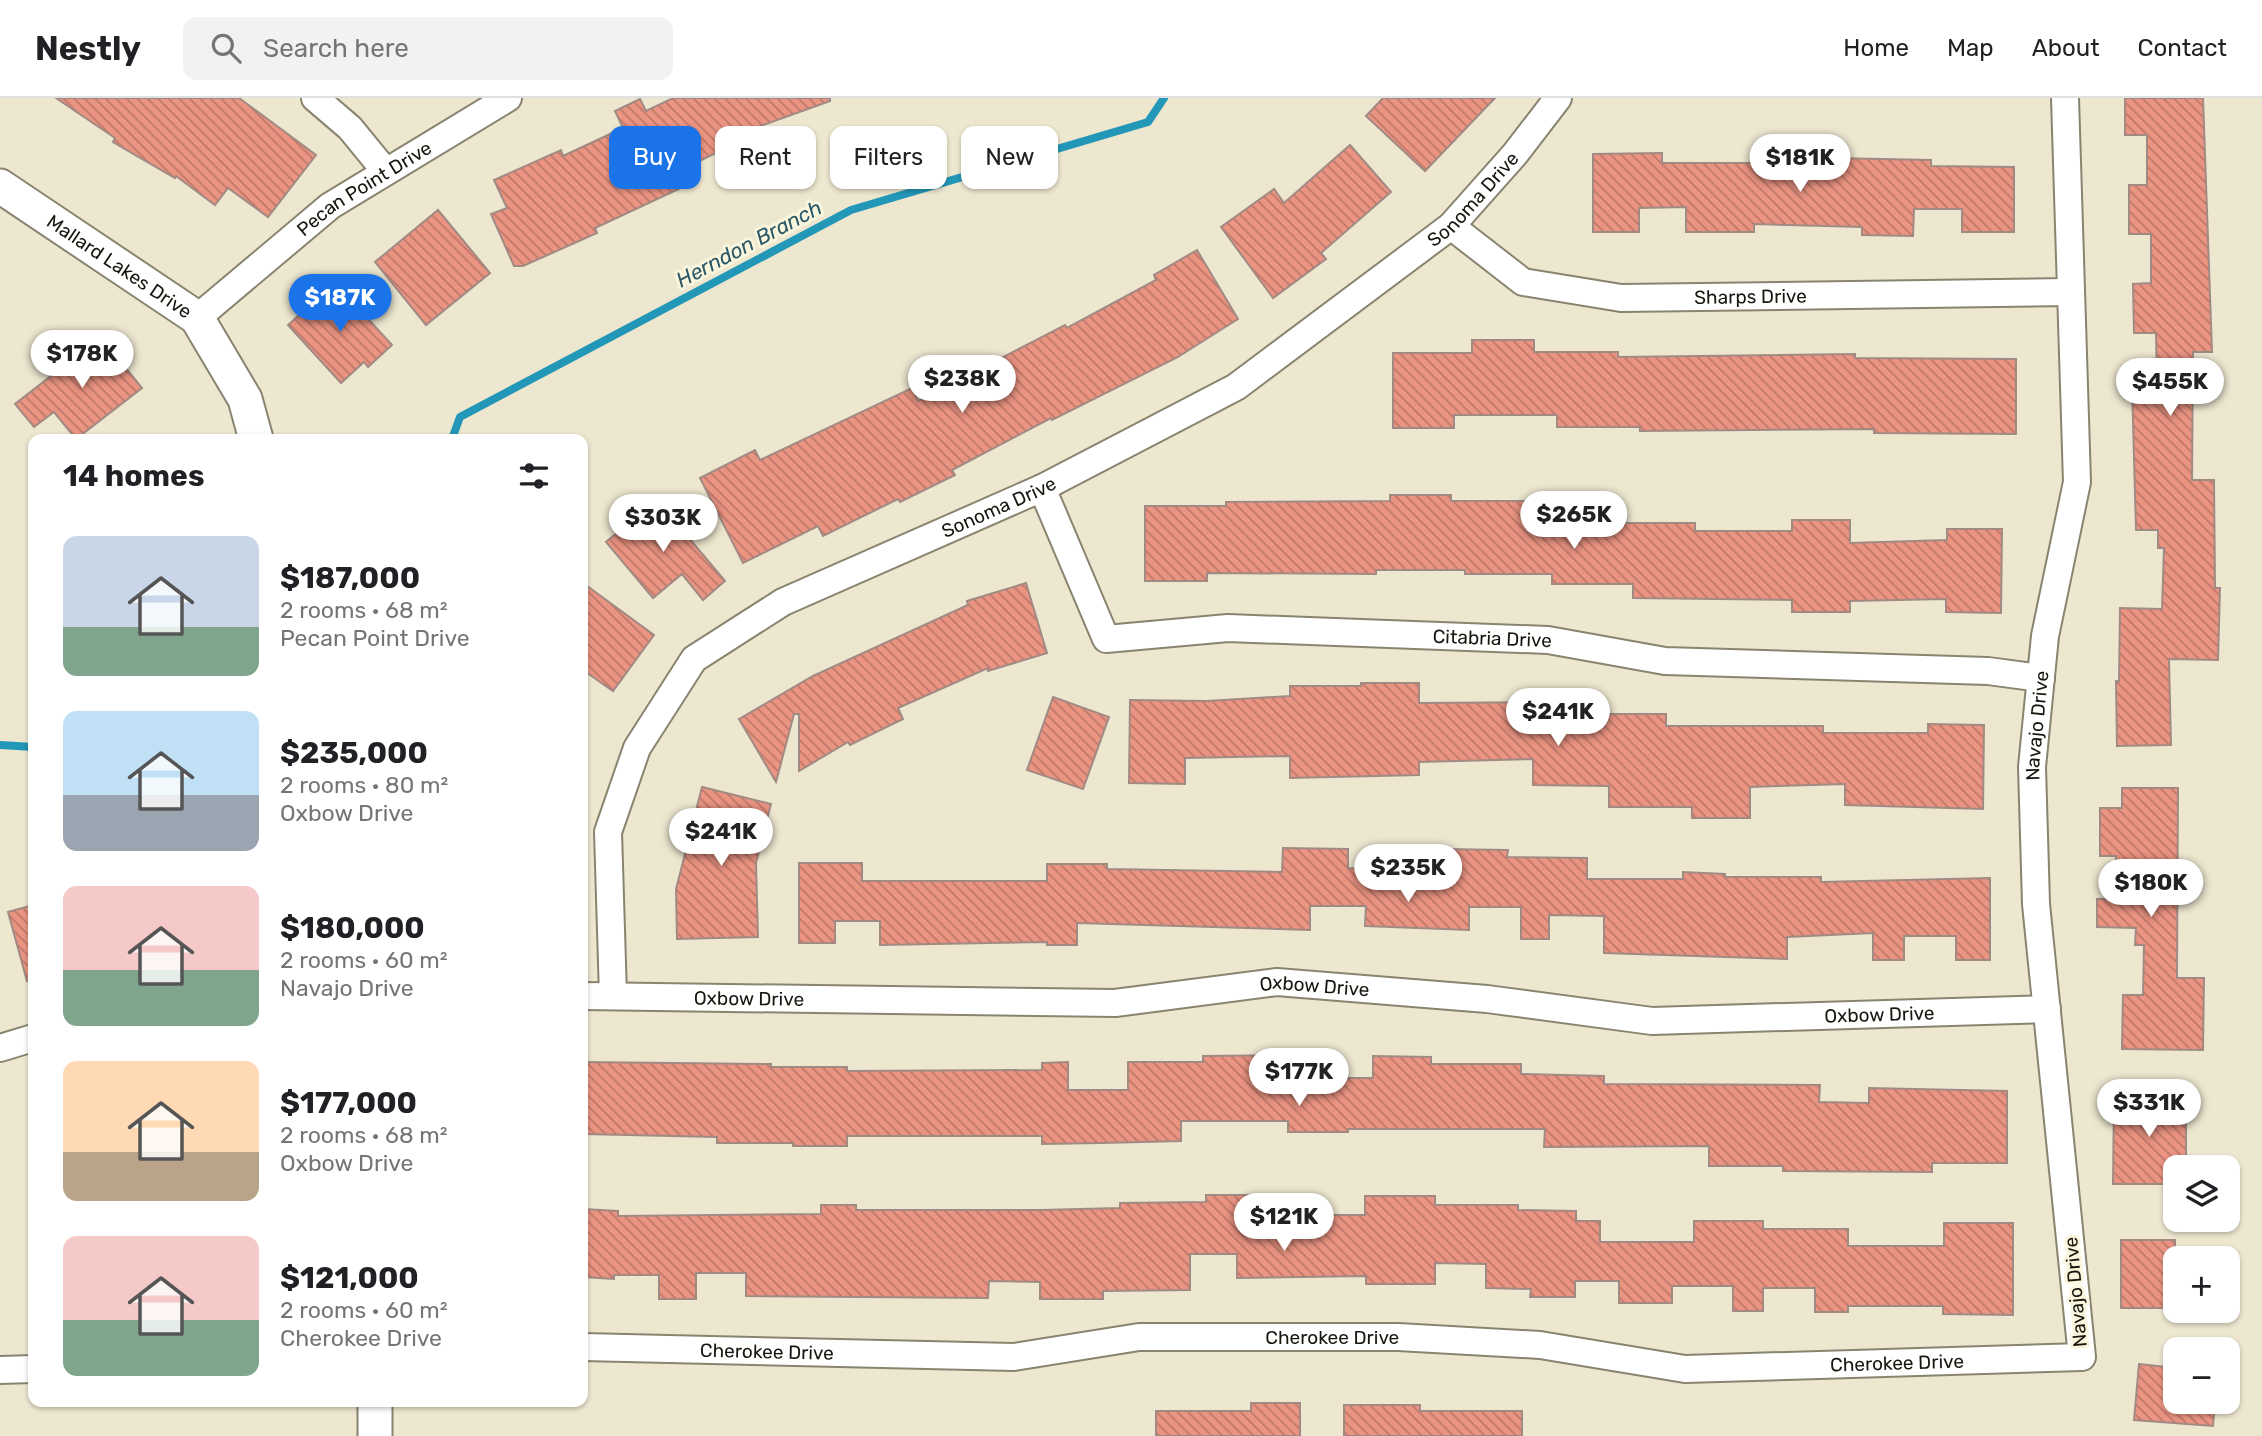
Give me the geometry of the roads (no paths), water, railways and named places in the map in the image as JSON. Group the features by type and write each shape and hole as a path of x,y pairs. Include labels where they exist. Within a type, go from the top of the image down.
{"street":[{"path":"315,98 350,128 386,172"},
{"name":"Pecan Point Drive","path":"197,318 330,205 508,98"},
{"name":"Sonoma Drive","path":"612,996 608,832 637,748 694,659 783,602 1042,488 1236,387 1451,226 1516,153 1558,98"},
{"name":"Navajo Drive","path":"2064,98 2077,482 2045,636 2032,767 2036,904 2082,1357"},
{"name":"Mallard Lakes Drive","path":"0,186 197,318 245,399 255,434"},
{"name":"Sharps Drive","path":"1451,226 1523,282 1621,298 2071,292"},
{"name":"Citabria Drive","path":"1042,488 1106,639 1228,628 1548,640 1665,661 1988,671 2041,678"},
{"name":"Oxbow Drive","path":"588,996 1115,1003 1277,982 1487,999 1652,1021 2047,1009"},
{"path":"0,1048 28,1040"},
{"name":"Cherokee Drive","path":"588,1348 1014,1357 1139,1337 1398,1337 1539,1345 1685,1369 2082,1357"},
{"path":"0,1370 28,1369"},
{"path":"375,1407 375,1436"}],"waterway":[{"name":"Herndon Branch","path":"454,434 460,417 851,210 1148,122 1164,98"},
{"name":"Herndon Branch","path":"0,745 28,747"}]}
